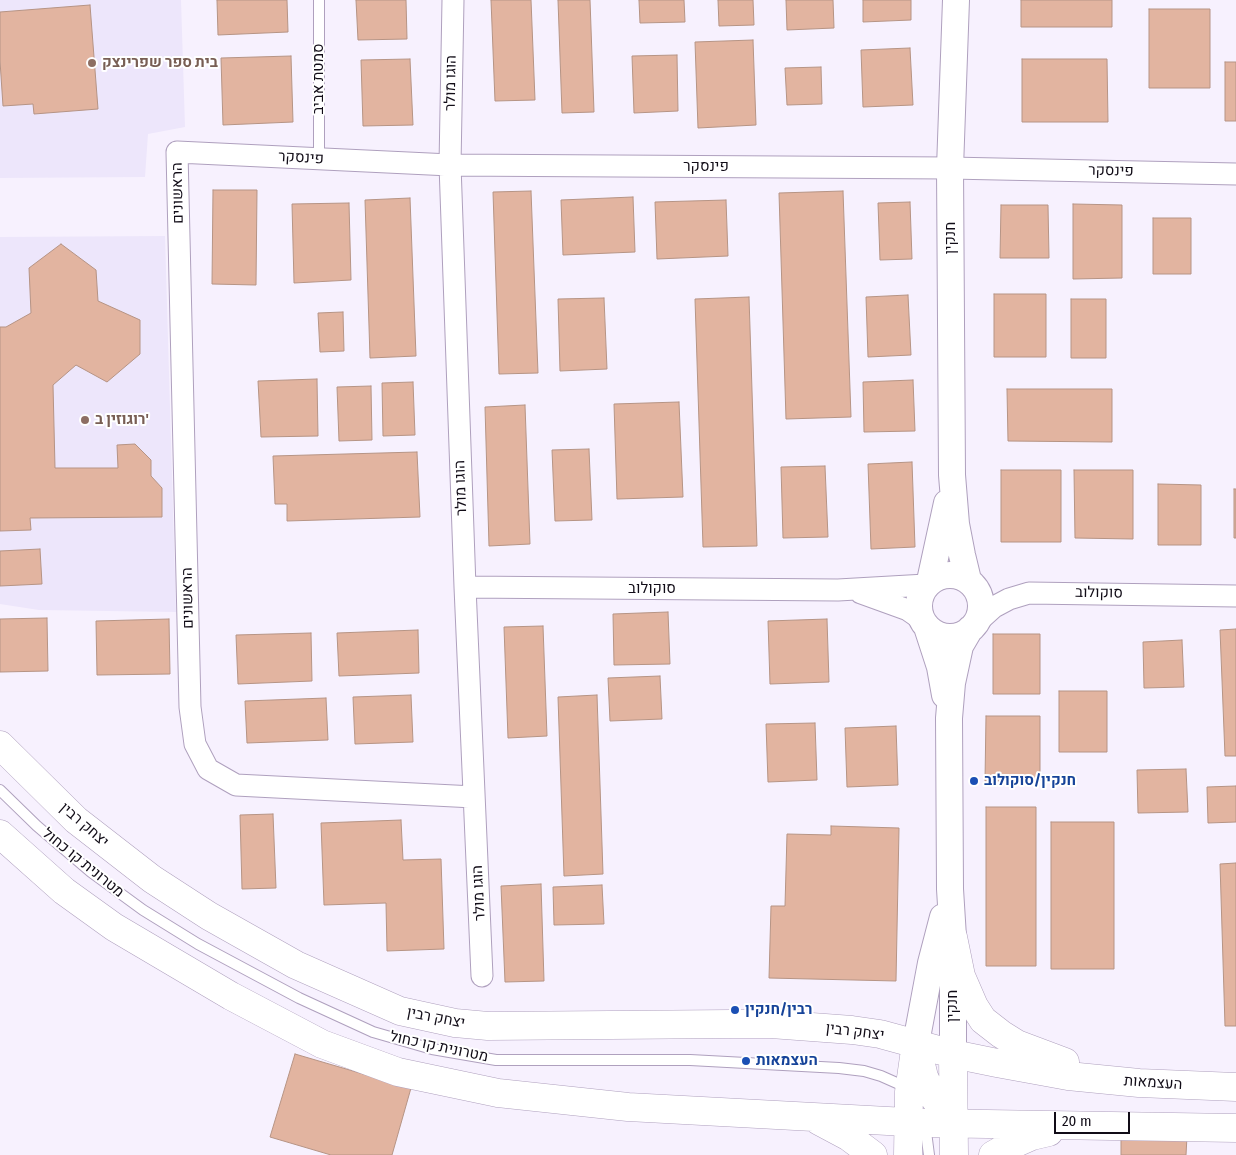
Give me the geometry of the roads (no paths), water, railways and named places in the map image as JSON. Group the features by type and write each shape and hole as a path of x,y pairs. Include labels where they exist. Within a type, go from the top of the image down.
{"main road":[{"name":"יצחק רבין","path":"0,746 76,820 152,879 209,916 296,965 400,1011 455,1023 497,1026 723,1024 780,1025 852,1030 880,1034 953,1054"},
{"path":"0,834 64,891 114,927 231,996 322,1044 398,1072 498,1093 628,1107 810,1117 916,1111 953,1124 1236,1128"},
{"path":"953,937 961,976 974,1006 984,1020 1001,1034 1017,1044 1038,1053 1076,1066 1139,1083"},
{"path":"908,1155 916,1111 916,1043"},
{"path":"916,1043 924,1077 933,1096 953,1124"},
{"name":"העצמאות","path":"953,1054 1068,1076 1139,1083 1236,1087"},
{"name":"חנקין","path":"953,1054 954,1155"},
{"path":"810,1117 849,1137 873,1155"},
{"path":"993,1155 1032,1136 1073,1125"}],"street":[{"name":"הוגו מולר","path":"453,0 450,165 465,588 482,976"},
{"name":"חנקין","path":"956,0 950,168 952,475 956,524 968,580"},
{"name":"פינסקר","path":"177,152 450,165 950,168 1236,174"},
{"name":"הראשונים","path":"177,152 190,707 195,744 208,769 236,785 474,798"},
{"name":"חנקין","path":"928,583 937,554 952,475"},
{"path":"949,574 968,580 980,597 981,608 979,618 972,628 955,637 935,634 924,623 918,609 919,598 928,583 939,576 949,574"},
{"name":"סוקולוב","path":"465,588 838,590 928,583"},
{"name":"סוקולוב","path":"838,590 862,594 891,603 908,610 924,623"},
{"name":"סוקולוב","path":"972,628 994,606 1029,593 1236,596"},
{"name":"חנקין","path":"924,623 940,667 949,718"},
{"name":"חנקין","path":"953,1054 949,718 952,683 960,646 972,628"},
{"name":"חנקין","path":"916,1043 931,963 950,889"}],"lane":[{"name":"סמטת אביב","path":"319,0 319,159"},
{"name":"מטרונית קו כחול","path":"0,790 37,826 90,872 143,910 198,944 300,998 373,1032 432,1049 496,1060 690,1060 864,1071 898,1084 916,1111"},
{"path":"916,1111 929,1155"}],"place":[{"name":"בית ספר שפרינצק","path":"92,63"},
{"name":"רוגוזין ב'","path":"85,420"},
{"name":"חנקין/סוקולוב","path":"974,781"},
{"name":"רבין/חנקין","path":"735,1010"},
{"name":"העצמאות","path":"746,1061"}]}
